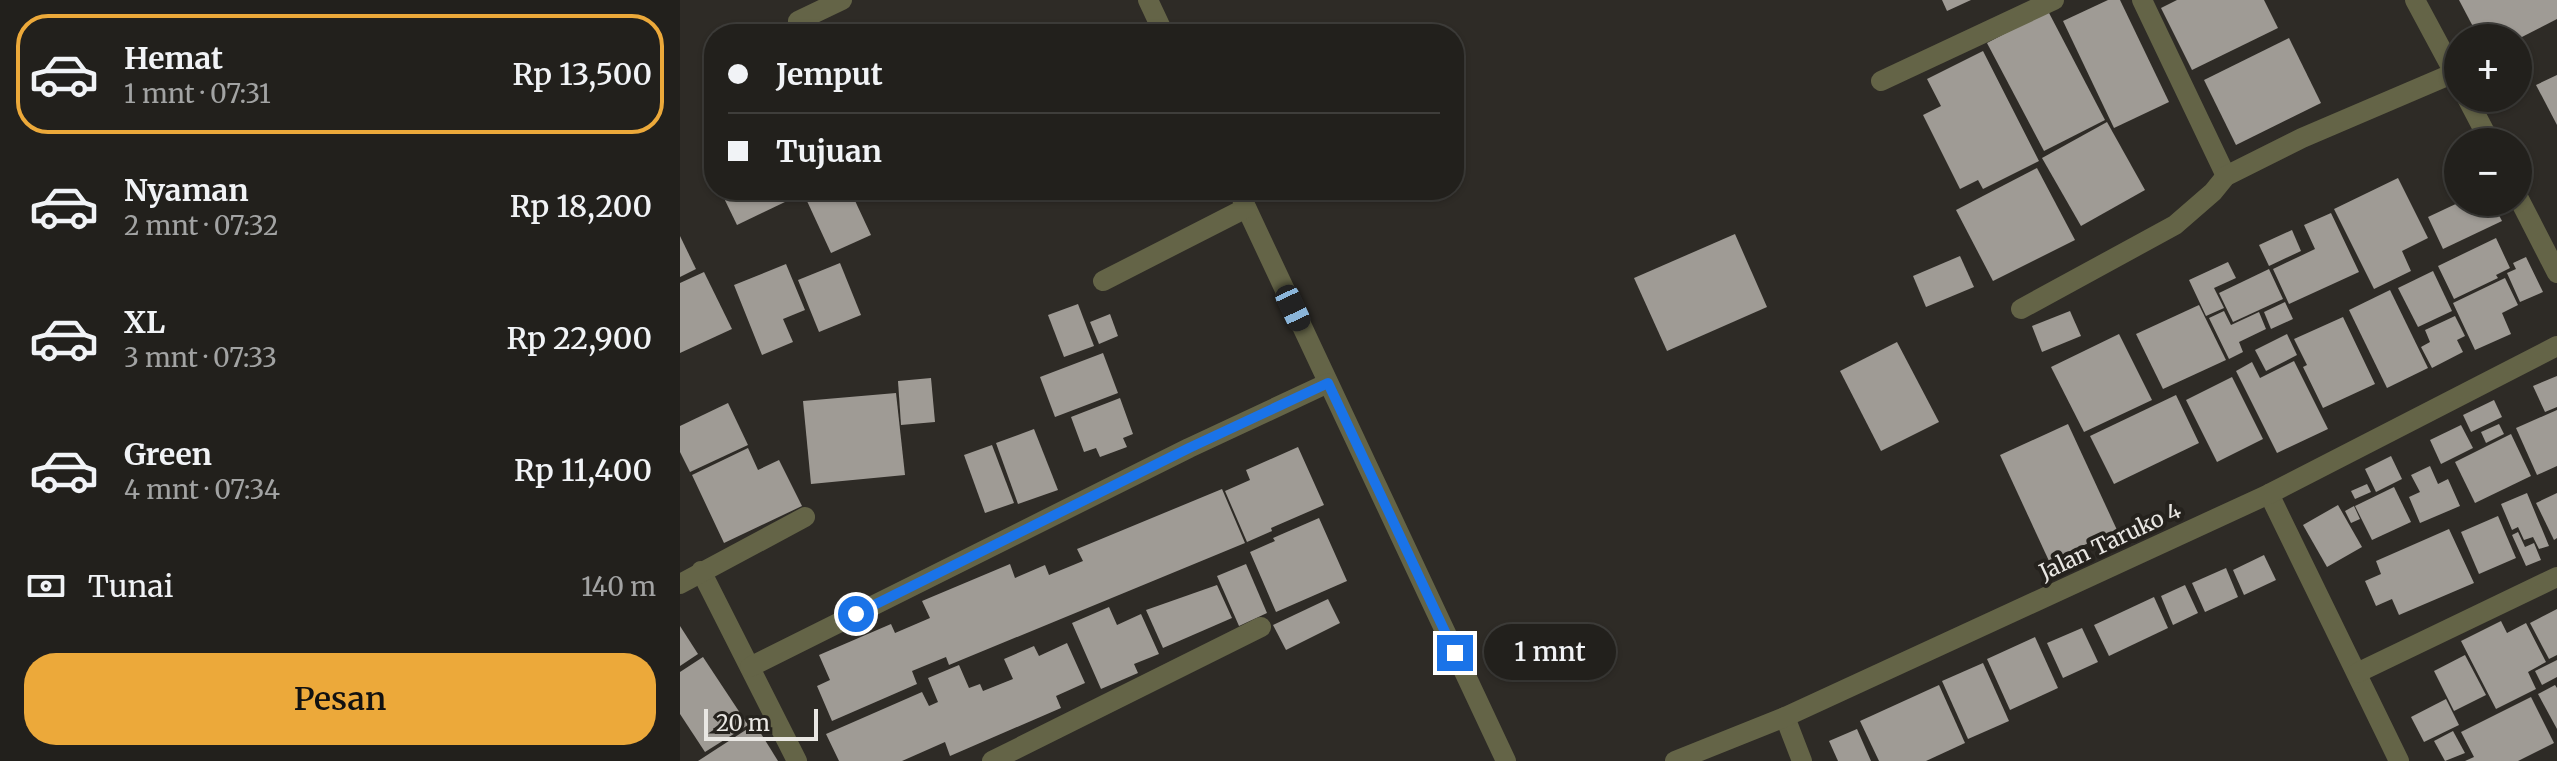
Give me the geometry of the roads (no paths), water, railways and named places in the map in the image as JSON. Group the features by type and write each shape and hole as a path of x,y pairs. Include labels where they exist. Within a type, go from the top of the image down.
{"street":[{"path":"799,24 798,21 842,0"},
{"path":"1148,0 1159,24"},
{"path":"1881,81 2054,0"},
{"path":"2142,0 2226,176"},
{"path":"2415,0 2444,54"},
{"path":"2021,309 2175,225 2213,192 2226,176 2302,138 2444,81"},
{"path":"1103,281 1240,200"},
{"path":"1242,200 1506,761"},
{"path":"2528,216 2557,273"},
{"name":"Jalan Taruko 4","path":"1675,761 1785,717 2269,494 2557,346"},
{"path":"750,667 1189,448 1328,383"},
{"path":"2269,494 2399,761"},
{"path":"680,584 805,517"},
{"path":"701,571 797,761"},
{"path":"2357,673 2557,577"},
{"path":"992,761 1261,627"},
{"path":"1785,717 1802,761"}]}
